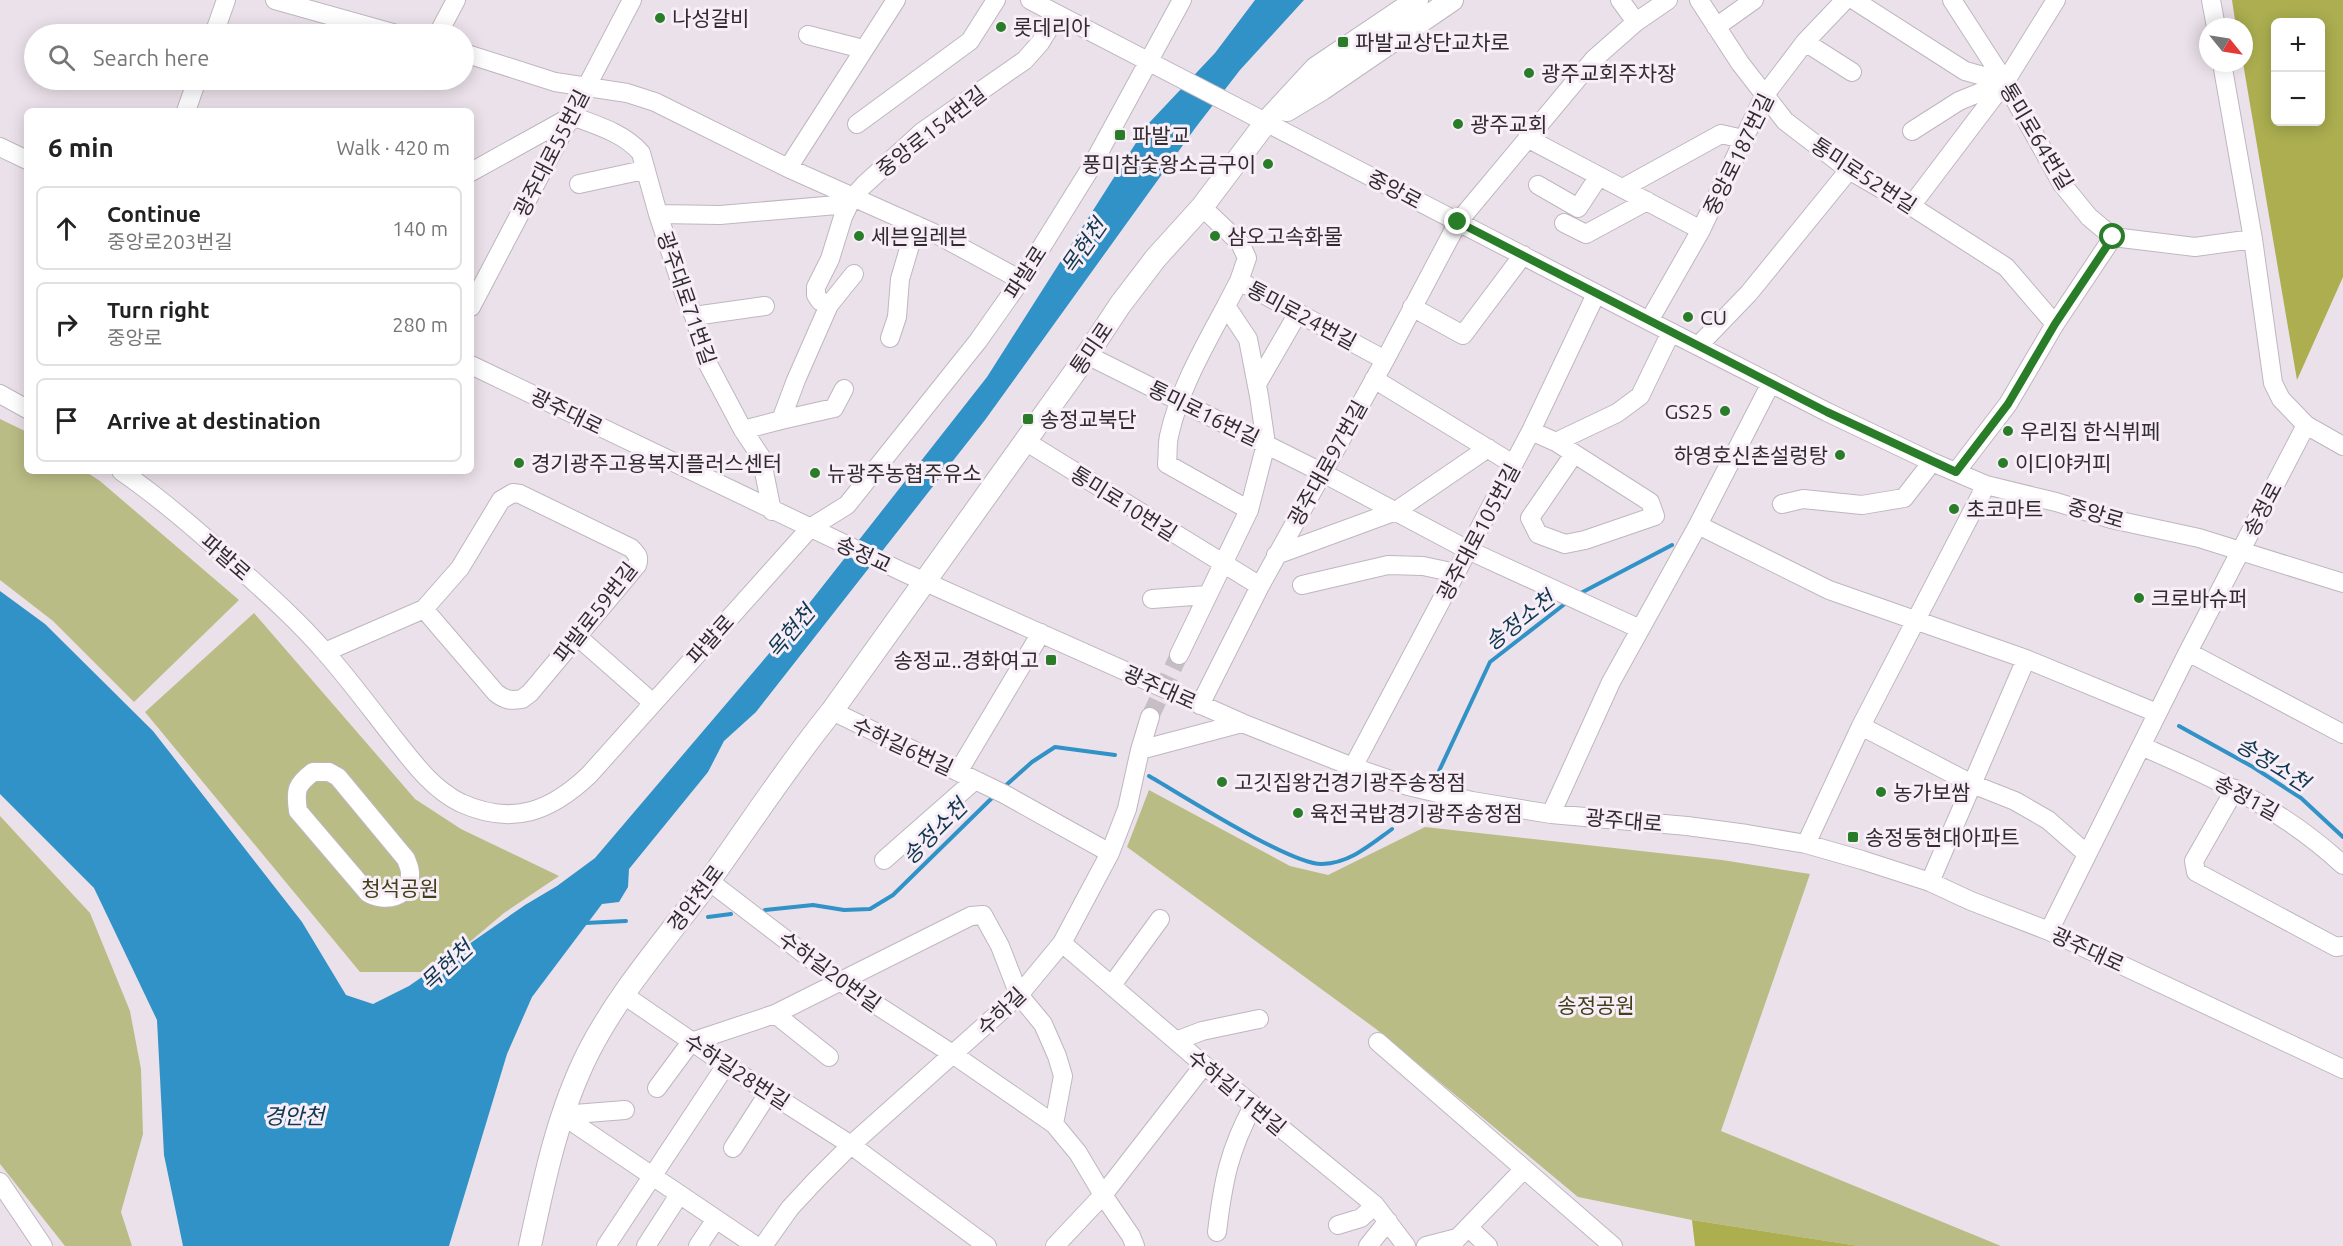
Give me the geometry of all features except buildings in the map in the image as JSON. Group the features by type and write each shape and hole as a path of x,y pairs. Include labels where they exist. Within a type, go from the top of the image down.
{"main road":[{"name":"통미로","path":"924,582 1087,355 1120,305 1155,259 1202,207 1267,121 1316,68 1417,0"},
{"name":"통미로","path":"1267,121 1322,89 1452,0"},
{"name":"경안천로","path":"530,1246 562,1115 589,1051 624,995 924,582"}],"street":[{"path":"217,24 226,0"},
{"path":"275,0 360,24"},
{"path":"443,24 456,0"},
{"name":"광주대로55번길","path":"474,301 633,0"},
{"path":"788,168 896,0"},
{"path":"857,124 970,41 996,0"},
{"path":"1030,0 1151,63"},
{"name":"파발로","path":"126,474 216,547 280,605 325,652 432,783 460,803 479,810 498,813 537,811 572,792 653,703 817,532 847,505 978,341 1021,280 1090,169 1151,63 1182,0"},
{"path":"1620,0 1636,22"},
{"name":"광주대로97번길","path":"1200,705 1276,555 1385,360 1458,222 1594,59 1636,22 1668,0"},
{"name":"통미로52번길","path":"1699,0 1764,96 1785,121 1849,170 1911,206 2006,267 2055,324"},
{"path":"1716,27 1754,0"},
{"name":"중앙로187번길","path":"1649,321 1701,230 1764,96 1805,42 1845,0"},
{"path":"1854,0 1965,71 2005,82"},
{"name":"통미로64번길","path":"1952,0 2005,82 2062,184 2089,217 2113,237"},
{"path":"1911,206 2005,82 2056,0"},
{"path":"2211,0 2214,18"},
{"name":"중앙로154번길","path":"830,304 820,301 816,295 816,287 831,259 843,217 852,198 864,184 922,132 1025,60 1040,43 1057,15"},
{"path":"808,34 863,50"},
{"path":"1805,42 1852,72"},
{"path":"474,56 555,82 627,93 655,102 788,168 916,225 1021,280"},
{"name":"중앙로","path":"1151,63 1246,113 1267,121 1596,294 1932,462 1986,485 2240,550 2343,583"},
{"path":"2224,72 2253,238 2273,383 2281,399 2306,425 2343,446"},
{"path":"1912,131 1959,101 2005,82"},
{"path":"187,108 193,90"},
{"path":"474,170 572,116"},
{"name":"광주대로71번길","path":"572,116 612,132 636,146 641,153 644,170 708,364 761,457 772,511"},
{"path":"1623,188 1721,134 1743,139"},
{"path":"1527,138 1701,230"},
{"path":"0,147 24,158"},
{"path":"579,184 644,170"},
{"path":"1698,346 1749,293 1849,170"},
{"path":"1538,185 1578,208 1599,176"},
{"path":"658,214 741,213 837,205 852,198"},
{"path":"1563,223 1586,234 1647,201"},
{"name":"통미로24번길","path":"1202,207 1240,243 1247,258 1239,281 1385,360"},
{"path":"890,338 897,317 900,279 916,225"},
{"path":"1956,472 2008,404 2055,324 2113,237 2195,247 2253,238"},
{"path":"1412,307 1463,335 1523,255"},
{"path":"781,420 830,304 854,274"},
{"path":"1239,281 1199,356 1181,401 1168,437 1167,464 1249,510"},
{"name":"광주대로105번길","path":"1353,767 1531,431 1596,294"},
{"path":"694,316 765,306"},
{"path":"1179,654 1249,510 1266,444 1248,339 1226,306"},
{"path":"1257,384 1298,313"},
{"path":"1556,442 1617,413 1640,396 1671,332"},
{"name":"통미로16번길","path":"1087,355 1321,472 1468,550 1640,629"},
{"name":"광주대로","path":"474,366 817,532"},
{"path":"1374,379 1513,464"},
{"path":"1551,813 1611,682 1698,525 1771,383"},
{"path":"744,430 834,408 844,388"},
{"path":"0,394 24,408"},
{"name":"송정로","path":"2049,931 2187,652 2306,425"},
{"path":"1531,431 1556,442 1650,502 1655,516 1585,540 1565,544 1538,534 1530,518 1574,454"},
{"name":"통미로10번길","path":"1025,441 1260,586"},
{"path":"1276,555 1396,512 1488,448"},
{"path":"1782,504 1803,499 1862,505 1904,498 1932,462"},
{"path":"1806,844 1862,726 1986,485"},
{"name":"파발로59번길","path":"325,652 424,609 460,568 501,500 507,495 520,494 631,548 637,553 639,560 578,637 530,693 522,699 512,701 496,693 424,609"},
{"path":"1698,525 1829,590 2026,659 2157,713"},
{"name":"송정교","path":"817,532 903,572"},
{"path":"1302,585 1388,565 1424,566 1456,573"},
{"name":"광주대로","path":"903,572 1242,723 1408,786 1472,801 1551,813 1687,826 1806,844 1930,882 1971,901 2049,931 2343,1069"},
{"path":"1152,599 1207,595"},
{"path":"884,860 967,776 1041,633"},
{"path":"578,637 653,703"},
{"path":"2187,652 2343,734"},
{"path":"1930,882 2026,659"},
{"name":"수하길6번길","path":"832,711 967,776 1110,853"},
{"name":"수하길","path":"763,1246 790,1208 851,1145 1019,995 1062,944 1110,853 1126,809 1150,717"},
{"path":"1140,750 1242,723"},
{"path":"1862,726 1972,784 2015,801 2048,820 2087,854"},
{"name":"송정1길","path":"2141,746 2235,789 2283,816 2343,865"},
{"path":"313,772 328,772 338,777 406,858 410,873 406,888 396,897 378,899 368,893 298,811 296,794 300,782 313,772"},
{"path":"2235,789 2194,861 2196,872 2336,947 2343,946"},
{"name":"수하길20번길","path":"709,881 841,982 954,1055 1054,1124 1078,1153 1102,1195 1131,1236 1135,1246"},
{"path":"657,1088 691,1042 775,1014 971,916 982,915 1000,945 1019,995 1043,1024 1063,1076 1054,1124"},
{"path":"1112,985 1160,919"},
{"name":"수하길11번길","path":"1062,944 1253,1106 1375,1205 1406,1246"},
{"name":"수하길28번길","path":"624,995 691,1042 851,1145 987,1246"},
{"path":"775,1014 829,1057"},
{"path":"1176,1041 1202,1031 1259,1020"},
{"path":"1378,1042 1613,1246"},
{"path":"606,1246 726,1065"},
{"path":"1055,1246 1102,1195 1204,1065"},
{"path":"733,1148 769,1092"},
{"path":"1217,1232 1224,1177 1239,1131 1253,1106"},
{"path":"562,1115 625,1110"},
{"path":"562,1115 756,1246"},
{"path":"1426,1246 1458,1237 1524,1169"},
{"path":"0,1182 43,1246"},
{"path":"646,1246 679,1195"},
{"path":"1338,1225 1361,1218 1375,1205"},
{"path":"698,1246 716,1219"},
{"path":"1368,1246 1388,1221"},
{"path":"1458,1237 1488,1246"}],"green space":[{"path":"0,419 24,431 24,474 90,474 239,600 134,702 53,621 0,580"},
{"name":"청석공원","path":"254,613 415,799 461,829 559,876 504,913 434,972 360,972 145,712"},
{"name":"송정공원","path":"1149,790 1290,866 1328,875 1425,827 1722,860 1810,874 1721,1131 2001,1246 1859,1246 1692,1220 1578,1197 1376,1029 1127,847"},
{"path":"0,816 90,913 130,1011 141,1069 143,1134 121,1212 132,1246 65,1246 0,1164"}],"shaded area":[{"path":"2232,0 2343,0 2343,277 2297,380 2245,72 2253,72 2253,18 2235,18"},
{"path":"1692,1220 1859,1246 1695,1246"}],"water":[{"name":"경안천","path":"1255,0 1304,0 1240,70 1196,127 985,420 756,712 724,741 708,772 629,869 628,887 619,902 602,904 532,997 507,1054 449,1246 183,1246 164,1155 157,1020 94,888 0,794 0,591 45,624 153,731 302,922 346,995 373,1004 409,986 595,858 778,643 987,377 1148,124 1215,53"}],"waterway":[{"name":"송정소천","path":"1577,595 1672,545"},
{"name":"송정소천","path":"1439,771 1490,662 1566,603"},
{"name":"송정소천","path":"2179,726 2253,767 2301,798 2343,837"},
{"name":"송정소천","path":"1004,787 1032,762 1055,747 1115,755"},
{"name":"송정소천","path":"1149,776 1262,842 1307,861 1322,864 1351,857 1392,829"},
{"name":"송정소천","path":"765,910 813,905 844,910 870,909 893,895 994,796"},
{"name":"송정소천","path":"708,917 731,914"},
{"name":"송정소천","path":"585,923 626,921"}],"tunnel":[{"path":"1150,717 1179,655"}],"place":[{"name":"나성갈비","path":"660,18"},
{"name":"롯데리아","path":"1001,27"},
{"name":"파발교상단교차로","path":"1343,42"},
{"name":"광주교회주차장","path":"1529,73"},
{"name":"광주교회","path":"1458,124"},
{"name":"파발교","path":"1120,135"},
{"name":"풍미참숯왕소금구이","path":"1268,164"},
{"name":"세븐일레븐","path":"859,236"},
{"name":"삼오고속화물","path":"1215,236"},
{"name":"CU","path":"1688,317"},
{"name":"GS25","path":"1725,411"},
{"name":"송정교북단","path":"1028,419"},
{"name":"우리집 한식뷔페","path":"2008,431"},
{"name":"하영호신촌설렁탕","path":"1840,455"},
{"name":"경기광주고용복지플러스센터","path":"519,463"},
{"name":"이디야커피","path":"2003,463"},
{"name":"뉴광주농협주유소","path":"815,473"},
{"name":"초코마트","path":"1954,509"},
{"name":"크로바슈퍼","path":"2139,598"},
{"name":"송정교..경화여고","path":"1051,660"},
{"name":"고깃집왕건경기광주송정점","path":"1222,782"},
{"name":"농가보쌈","path":"1881,792"},
{"name":"육전국밥경기광주송정점","path":"1298,813"},
{"name":"송정동현대아파트","path":"1853,837"}],"route":[{"path":"1458,222 1827,412 1956,472 2008,404 2055,324 2113,237"}],"water label":[{"name":"목현천","path":"1083,246"},
{"name":"목현천","path":"790,631"},
{"name":"목현천","path":"446,965"}]}
